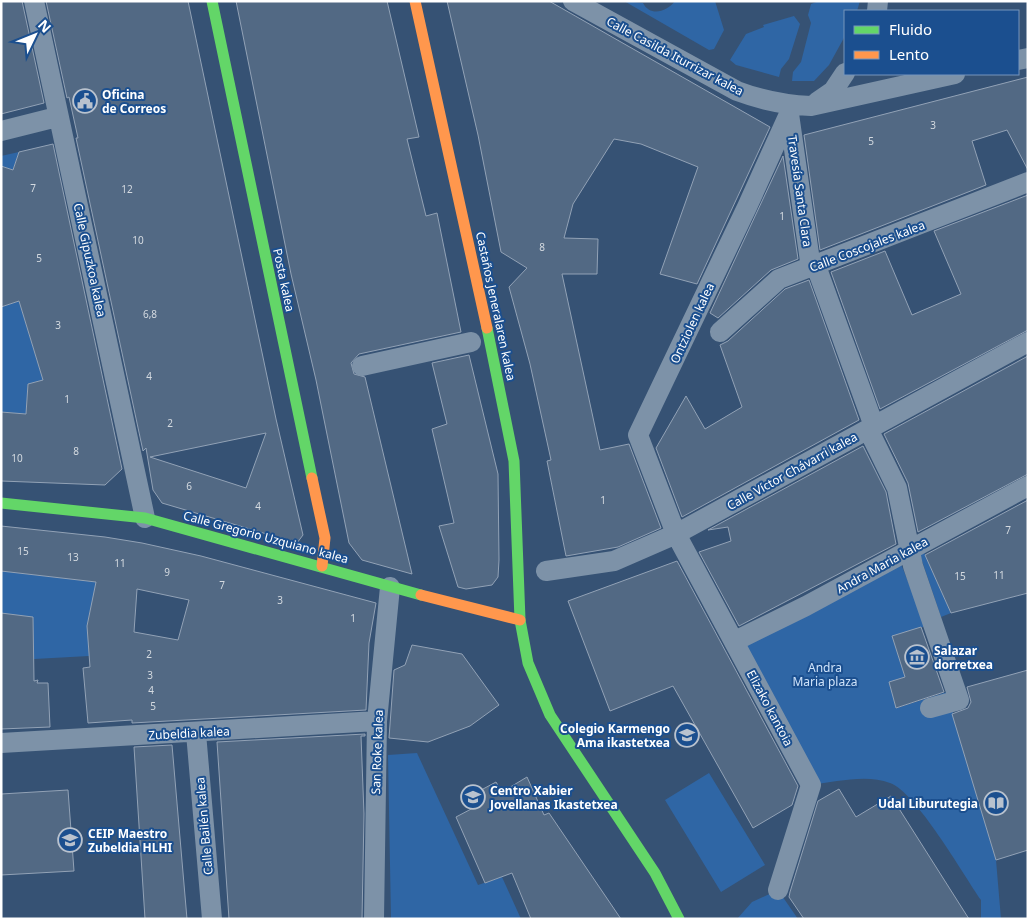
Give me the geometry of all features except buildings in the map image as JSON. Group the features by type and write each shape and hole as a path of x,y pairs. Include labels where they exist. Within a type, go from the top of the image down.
{"street":[{"name":"Calle Gipuzkoa kalea","path":"34,1 145,518"},
{"name":"Posta kalea","path":"212,1 325,538 322,566"},
{"name":"Castaños Jeneralaren kalea","path":"415,1 475,269 514,461 520,620 528,663 550,715 650,866 679,919"},
{"name":"Calle Casilda Iturrizar kalea","path":"573,1 737,91 760,99 789,105 811,106 950,75"},
{"path":"811,106 833,91 844,74"},
{"name":"Travesía Santa Clara","path":"789,114 814,267 871,428 897,488 908,550 959,700 930,708"},
{"name":"Ontziolen kalea","path":"676,534 638,435 747,207 789,114"},
{"path":"1,131 49,119"},
{"name":"Calle Coscojales kalea","path":"720,332 779,279 814,267 1028,182"},
{"path":"362,366 471,342"},
{"name":"Calle Víctor Chávarri kalea","path":"546,571 614,561 676,534 1028,342"},
{"name":"Andra Maria kalea","path":"735,641 806,606 1028,486"},
{"name":"Calle Gregorio Uzquiano kalea","path":"1,503 145,518 322,566 390,587 520,620"},
{"name":"Elizako kantoia","path":"676,534 811,785 778,890"},
{"name":"San Roke kalea","path":"374,919 377,721 390,587"},
{"name":"Zubeldia kalea","path":"1,743 377,721"},
{"name":"Calle Bailén kalea","path":"196,733 212,919"}],"green space":[{"path":"624,1 643,3 650,10 659,11 668,8 675,1 715,1 724,30 714,49 709,50"},
{"path":"819,1 860,1 857,10 844,10 844,38 829,65 814,81 792,81 793,72 801,62 811,23 808,15 811,4"},
{"path":"794,16 800,24 789,59 781,69 779,77 736,65 730,60 746,34 764,27 763,25"},
{"path":"19,152 1,205 1,156"},
{"path":"19,301 43,380 28,384 26,414 1,412 1,307"},
{"path":"923,550 951,613 941,617 919,552"},
{"name":"Andra Maria plaza","path":"901,564 926,626 892,636 905,677 889,683 897,708 947,692 996,860 1001,919 981,919 981,900 925,817 913,801 901,790 890,783 871,779 811,785 737,646"},
{"path":"1,571 97,582 89,615 89,656 34,659 32,617 1,613"},
{"path":"417,753 478,885 502,877 521,919 391,919 388,755"},
{"path":"709,773 765,865 721,892 665,800"},
{"path":"778,890 798,919 737,919 752,902"}],"traffic: fast":[{"path":"212,1 312,478"},
{"path":"487,328 514,461 520,620 528,663 550,715 655,873 679,919"},
{"path":"1,503 145,518 421,595"}],"traffic: slow":[{"path":"415,1 487,328"},
{"path":"312,478 325,538 322,566"},
{"path":"421,595 520,620"}],"place":[{"name":"Oficina de Correos","path":"85,101"},
{"name":"Salazar dorretxea","path":"917,657"},
{"name":"Colegio Karmengo Ama ikastetxea","path":"687,735"},
{"name":"Centro Xabier Jovellanas Ikastetxea","path":"473,797"},
{"name":"Udal Liburutegia","path":"996,803"},
{"name":"CEIP Maestro Zubeldia HLHI","path":"70,840"}]}
